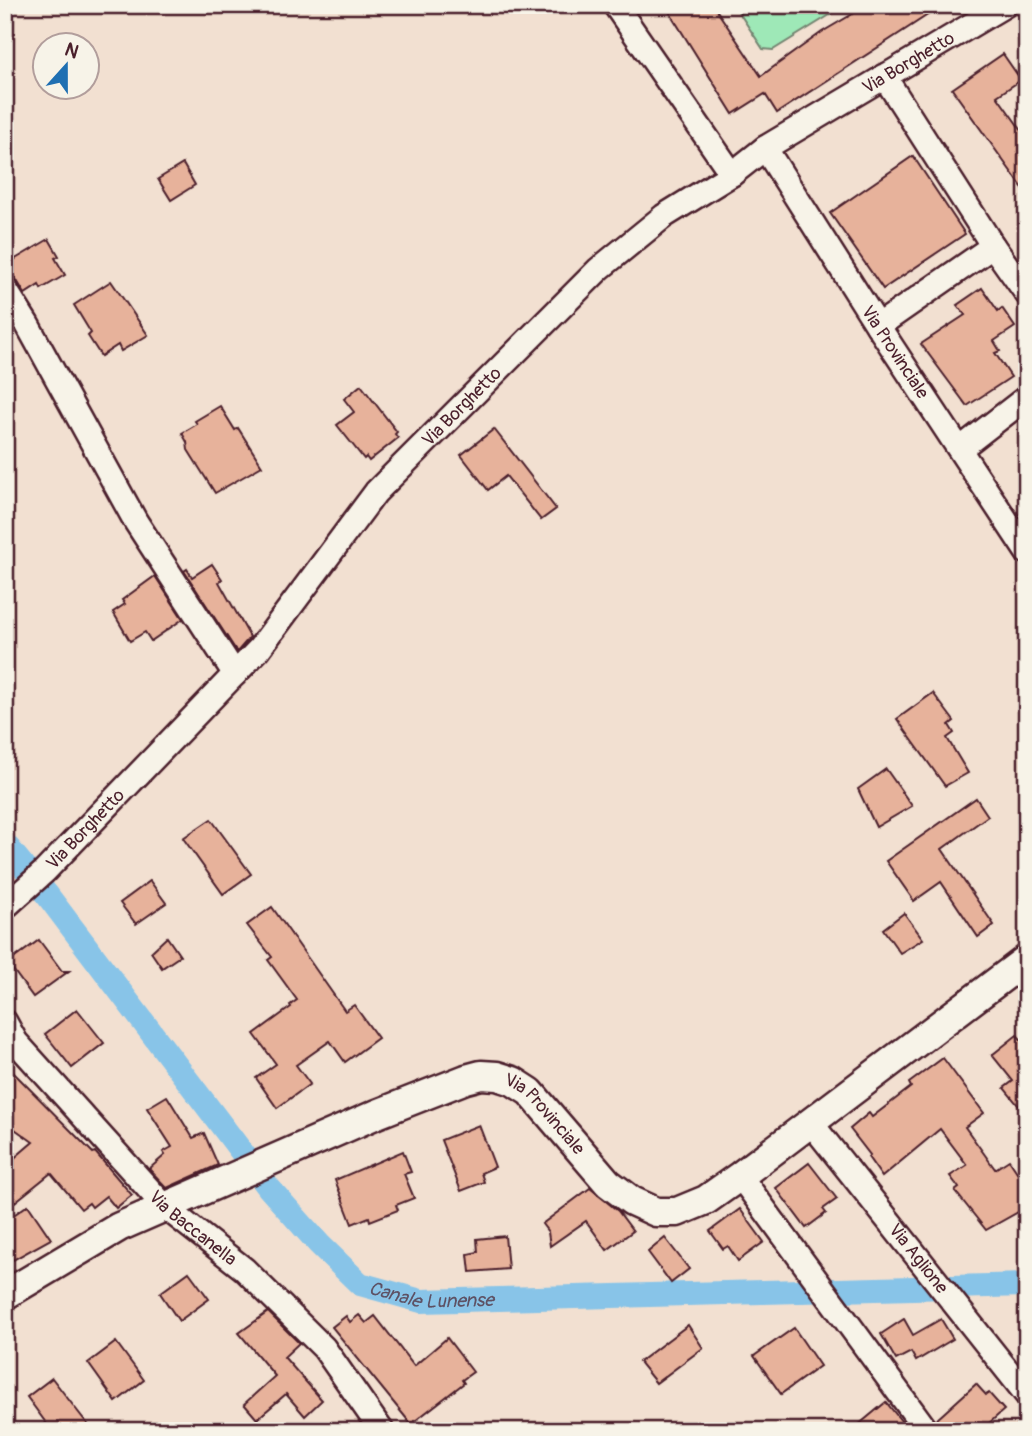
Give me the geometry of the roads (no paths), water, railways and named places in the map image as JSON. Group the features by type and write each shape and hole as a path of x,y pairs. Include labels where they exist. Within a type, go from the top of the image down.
{"street":[{"path":"615,5 732,174"},
{"name":"Via Borghetto","path":"5,907 27,890 259,649 376,492 599,269 664,216 732,174 765,148 1005,5"},
{"path":"884,76 1027,295"},
{"name":"Via Provinciale","path":"765,148 1027,552"},
{"path":"878,326 993,246"},
{"path":"5,289 136,522 234,674"},
{"path":"960,449 1027,397"},
{"name":"Via Provinciale","path":"5,1295 119,1227 377,1114 466,1079 481,1076 497,1076 513,1081 530,1092 608,1183 632,1201 656,1212 677,1212 706,1200 740,1177 1027,959"},
{"name":"Via Baccanella","path":"5,1022 16,1042 165,1207 244,1269 324,1348 382,1431"},
{"name":"Via Aglione","path":"811,1123 1027,1395"},
{"path":"740,1177 927,1431"}],"waterway":[{"name":"Canale Lunense","path":"5,844 48,896 269,1188 319,1244 360,1284 421,1301 1027,1285"}]}
